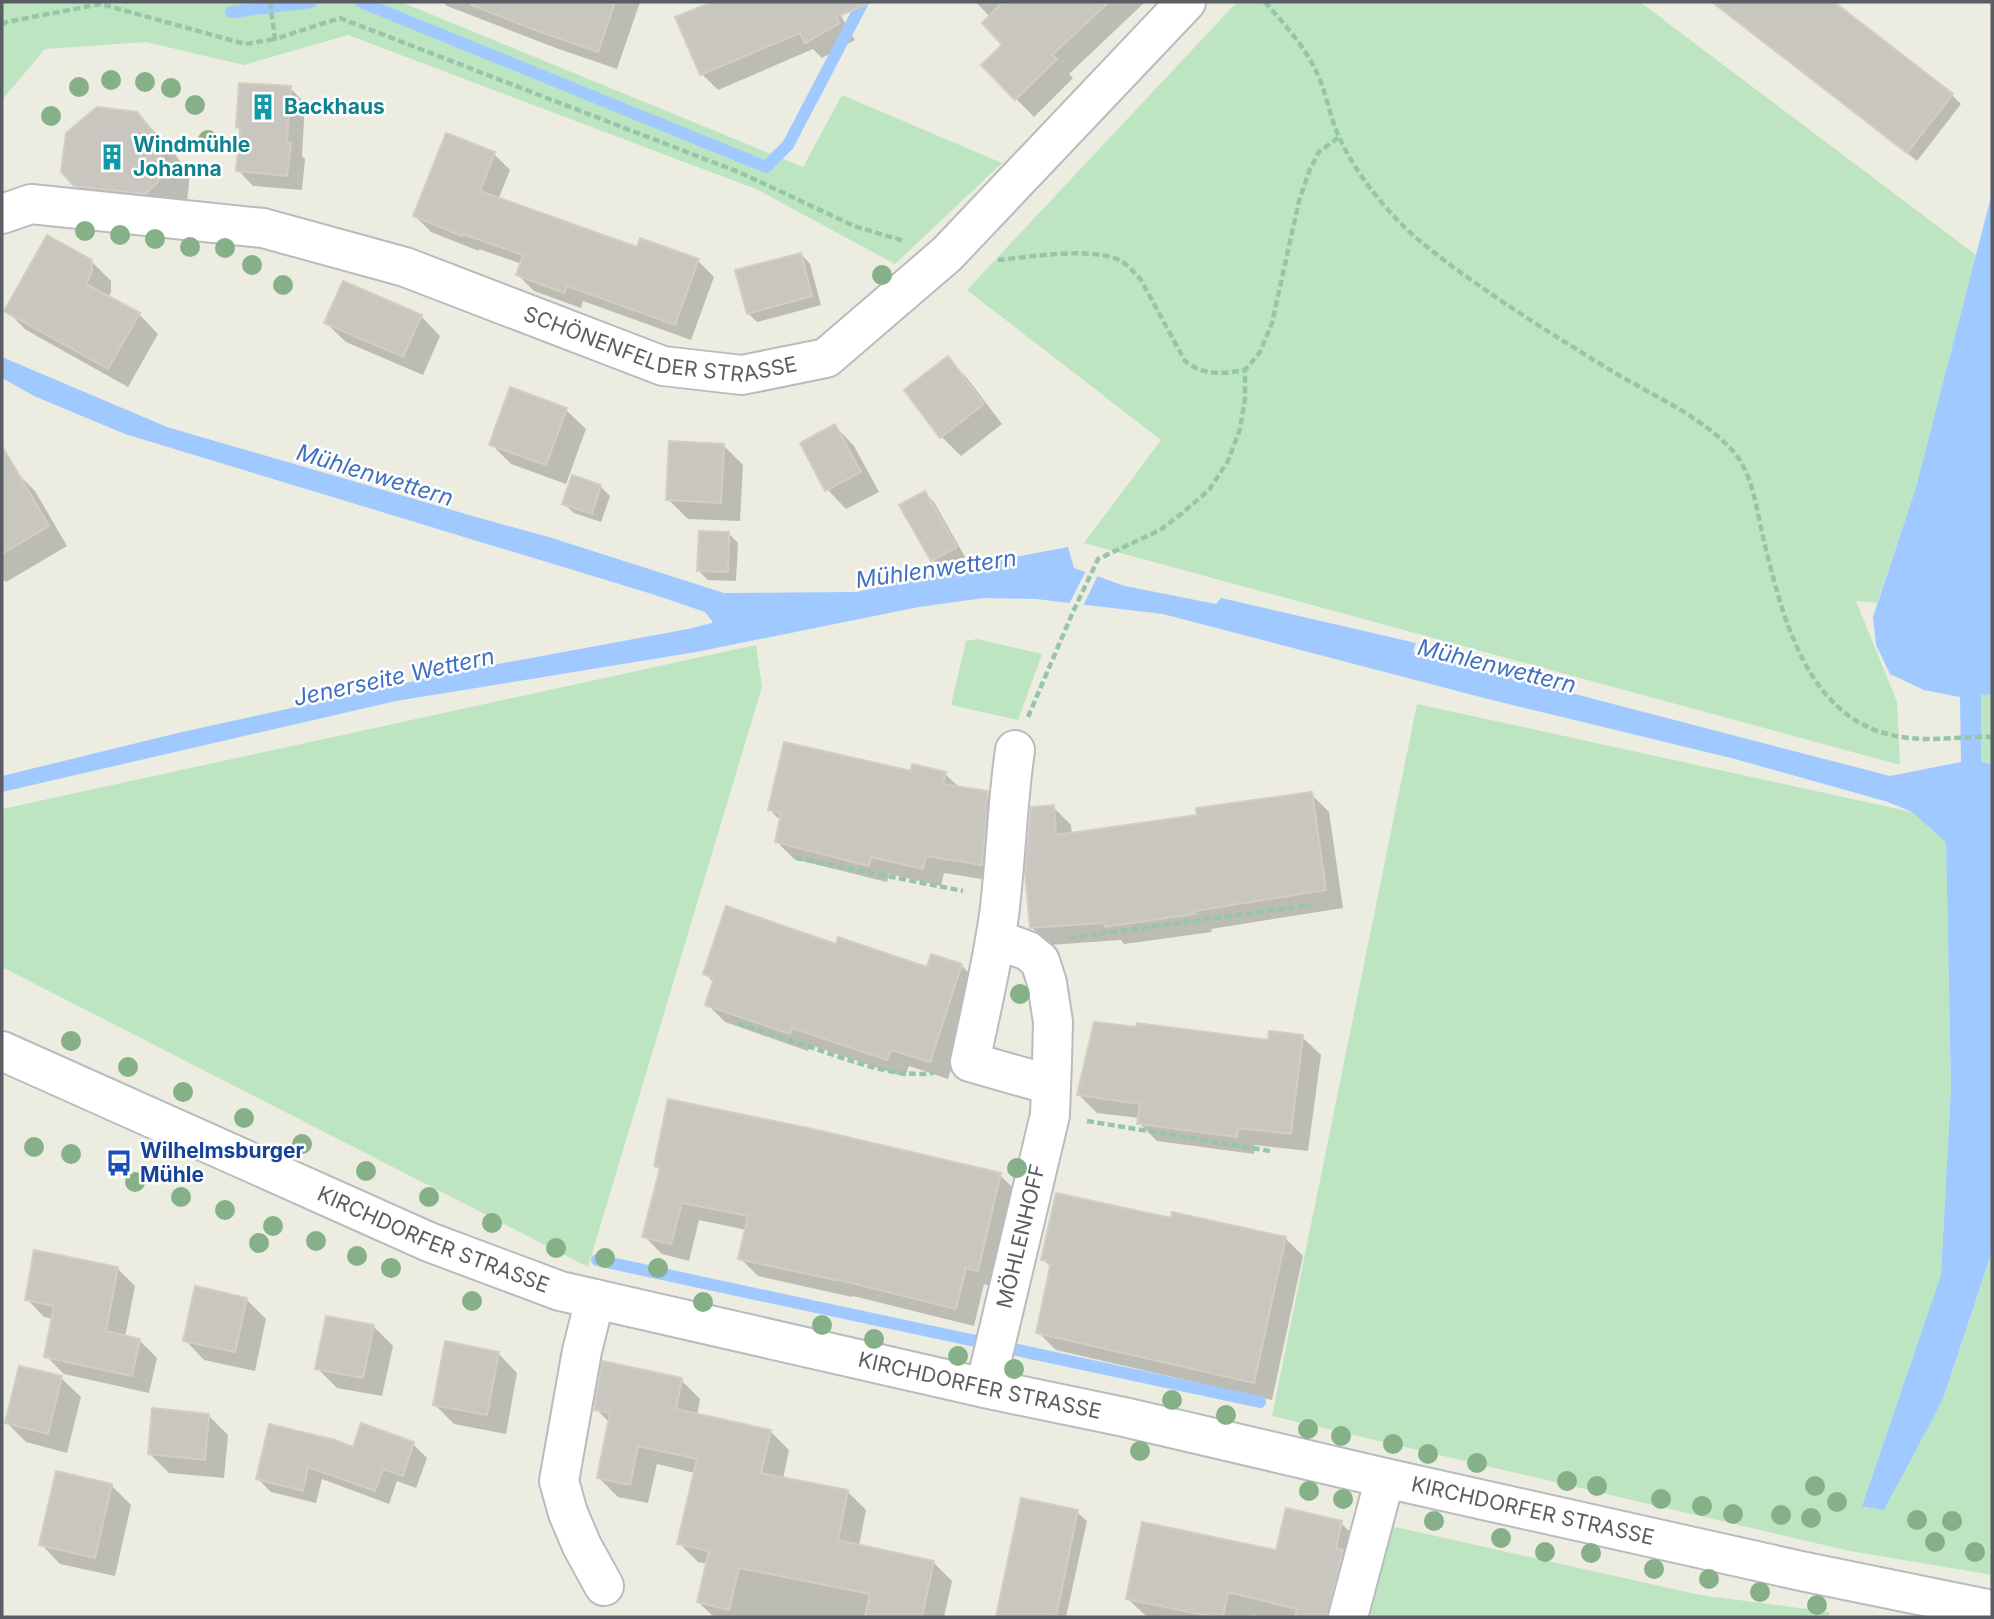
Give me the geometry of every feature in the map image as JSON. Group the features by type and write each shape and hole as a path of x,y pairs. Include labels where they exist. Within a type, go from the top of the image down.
{"street":[{"name":"SCHÖNENFELDER STRASSE","path":"2,214 31,204 263,228 405,267 663,366 742,375 826,358 947,254 1186,2"},
{"path":"1015,750 1001,898 1012,945 970,1062 1051,1100"},
{"name":"MÖHLENHOFF","path":"992,1360 1051,1100 1053,1022 1048,983 1040,961 1012,945"},
{"name":"KIRCHDORFER STRASSE","path":"4,1059 429,1242 560,1292 992,1360 1124,1417 1801,1571 1992,1610"},
{"path":"595,1299 582,1351 559,1481 568,1513 582,1546 604,1586"},
{"path":"1348,1617 1385,1478"}],"path":[{"path":"270,2 275,39"},
{"path":"1265,2 1296,38 1316,69 1339,137 1355,166 1389,212 1421,241 1497,298 1613,372 1709,428 1734,451 1748,474 1772,575 1788,626 1803,661 1828,699 1854,721 1884,734 1910,738 1991,737"},
{"path":"2,25 6,22 101,4 245,44 275,39 340,18 741,173 854,226 910,243"},
{"path":"1015,750 1098,559 1160,530 1209,490 1228,461 1240,429 1245,400 1245,370 1260,352 1272,323 1299,201 1319,152 1339,137"},
{"path":"986,261 1076,254 1107,256 1121,261 1141,280 1185,361 1197,371 1228,373 1245,370"},
{"path":"796,858 1001,898"},
{"path":"1012,945 1311,905"},
{"path":"738,1023 838,1056 898,1072 922,1074 945,1071 970,1062"},
{"path":"1051,1100 1270,1151"}],"green space":[{"path":"2,2 401,2 803,167 842,95 1002,163 895,264 756,189 348,35 244,65 146,42 45,49 2,100"},
{"path":"1237,2 1640,2 1976,255 1916,487 1877,603 1856,601 1897,702 1900,765 1084,543 1161,440 967,290"},
{"path":"977,639 1042,654 1018,720 951,705 966,641"},
{"path":"756,645 762,687 588,1267 2,967 2,809"},
{"path":"1981,694 1992,694 1992,764 1981,762"},
{"path":"1417,704 1912,812 1946,841 1951,1088 1941,1275 1862,1506 1943,1399 1992,1251 1992,1575 1850,1551 1272,1416"},
{"path":"1391,1526 1700,1595 1830,1612 1828,1617 1367,1617"}],"water":[{"path":"1992,193 1992,694 1981,695 1981,762 1992,764 1992,1251 1943,1399 1884,1510 1862,1506 1941,1275 1951,1088 1946,842 1912,812 1888,802 1735,759 1488,699 1163,614 1036,599 984,598 919,607 696,652 396,701 2,792 2,776 182,732 460,671 688,629 712,621 705,612 652,594 125,434 34,396 2,378 2,357 167,427 552,538 724,593 857,592 962,567 1068,547 1074,568 1125,586 1216,604 1221,598 1416,643 1413,652 1890,776 1961,762 1960,697 1924,690 1890,674 1876,645 1873,617 1916,487"}],"pier":[{"path":"1087,569 1099,573 1082,608 1068,606"}],"building":[{"path":"472,2 615,2 598,52 471,5"},
{"path":"712,2 872,2 836,17 840,23 805,43 800,33 700,75 675,17"},
{"path":"1003,2 1109,2 1052,55 1057,59 1015,100 981,65 1002,45 982,23"},
{"path":"1712,2 1834,2 1953,94 1907,153"},
{"path":"239,83 291,86 287,142 291,143 287,176 236,171 240,128 236,127"},
{"name":"Windmühle Johanna","path":"97,107 137,112 162,143 158,182 145,194 74,186 61,172 66,133"},
{"path":"446,133 495,152 480,191 637,247 640,238 699,259 675,325 567,286 564,293 516,275 523,255 463,234 462,236 413,216"},
{"path":"47,235 92,260 92,272 86,284 140,313 108,369 4,311"},
{"path":"801,253 812,296 747,314 735,270"},
{"path":"343,281 422,315 403,357 324,323"},
{"path":"948,356 984,404 940,438 904,390"},
{"path":"510,387 567,408 546,465 489,445"},
{"path":"835,424 861,472 825,491 800,443"},
{"path":"669,441 724,444 721,503 666,500"},
{"path":"2,446 49,526 2,554"},
{"path":"572,475 601,485 592,514 562,504"},
{"path":"925,491 957,547 931,561 899,505"},
{"path":"699,531 729,532 728,572 697,571"},
{"path":"784,742 911,771 912,764 946,772 943,784 988,791 982,865 926,856 923,869 871,857 869,866 775,842 781,813 768,810"},
{"path":"1312,792 1326,890 1105,927 1104,923 1030,928 1025,872 1031,807 1054,805 1056,835 1197,815 1196,808"},
{"path":"726,906 836,944 838,937 927,967 931,954 962,964 930,1062 891,1050 887,1060 792,1028 790,1034 705,1005 714,978 703,974"},
{"path":"1094,1022 1136,1027 1137,1023 1268,1040 1269,1031 1303,1035 1291,1134 1238,1128 1237,1137 1137,1124 1140,1104 1077,1095"},
{"path":"668,1099 1001,1173 978,1271 966,1268 956,1309 835,1279 738,1259 748,1216 682,1203 671,1244 642,1237 660,1168 654,1166"},
{"path":"1056,1193 1171,1218 1172,1212 1286,1237 1254,1383 1036,1333 1051,1262 1041,1260"},
{"path":"34,1250 118,1267 106,1331 140,1339 132,1376 44,1357 54,1306 25,1300"},
{"path":"195,1286 247,1298 235,1352 183,1341"},
{"path":"326,1316 374,1325 363,1378 315,1369"},
{"path":"445,1341 499,1352 487,1415 433,1405"},
{"path":"602,1361 682,1378 676,1409 771,1430 761,1473 848,1490 838,1540 934,1561 922,1617 865,1617 870,1594 739,1568 729,1610 697,1602 709,1551 677,1544 697,1459 638,1446 630,1485 597,1478 610,1413 594,1410"},
{"path":"19,1366 62,1376 48,1434 5,1423"},
{"path":"152,1408 209,1414 205,1460 148,1454"},
{"path":"361,1423 414,1442 403,1476 383,1469 375,1491 308,1467 303,1491 256,1479 269,1424 353,1447"},
{"path":"56,1471 112,1484 95,1558 39,1545"},
{"path":"1021,1498 1078,1510 1056,1617 996,1617"},
{"path":"1286,1508 1342,1521 1336,1548 1343,1550 1327,1617 1295,1617 1297,1609 1228,1592 1223,1617 1126,1599 1142,1522 1276,1550"}],"waterway":[{"path":"231,12 311,2"},
{"path":"361,2 766,167 788,145 863,2"},
{"path":"597,1260 1260,1402"}],"place":[{"name":"Backhaus","path":"263,107"},
{"name":"Windmühle Johanna","path":"112,157"},
{"name":"Wilhelmsburger Mühle","path":"119,1163"}],"water label":[{"name":"Mühlenwettern","path":"375,475"},
{"name":"Mühlenwettern","path":"936,569"},
{"name":"Mühlenwettern","path":"1497,666"},
{"name":"Jenerseite Wettern","path":"394,677"}]}
